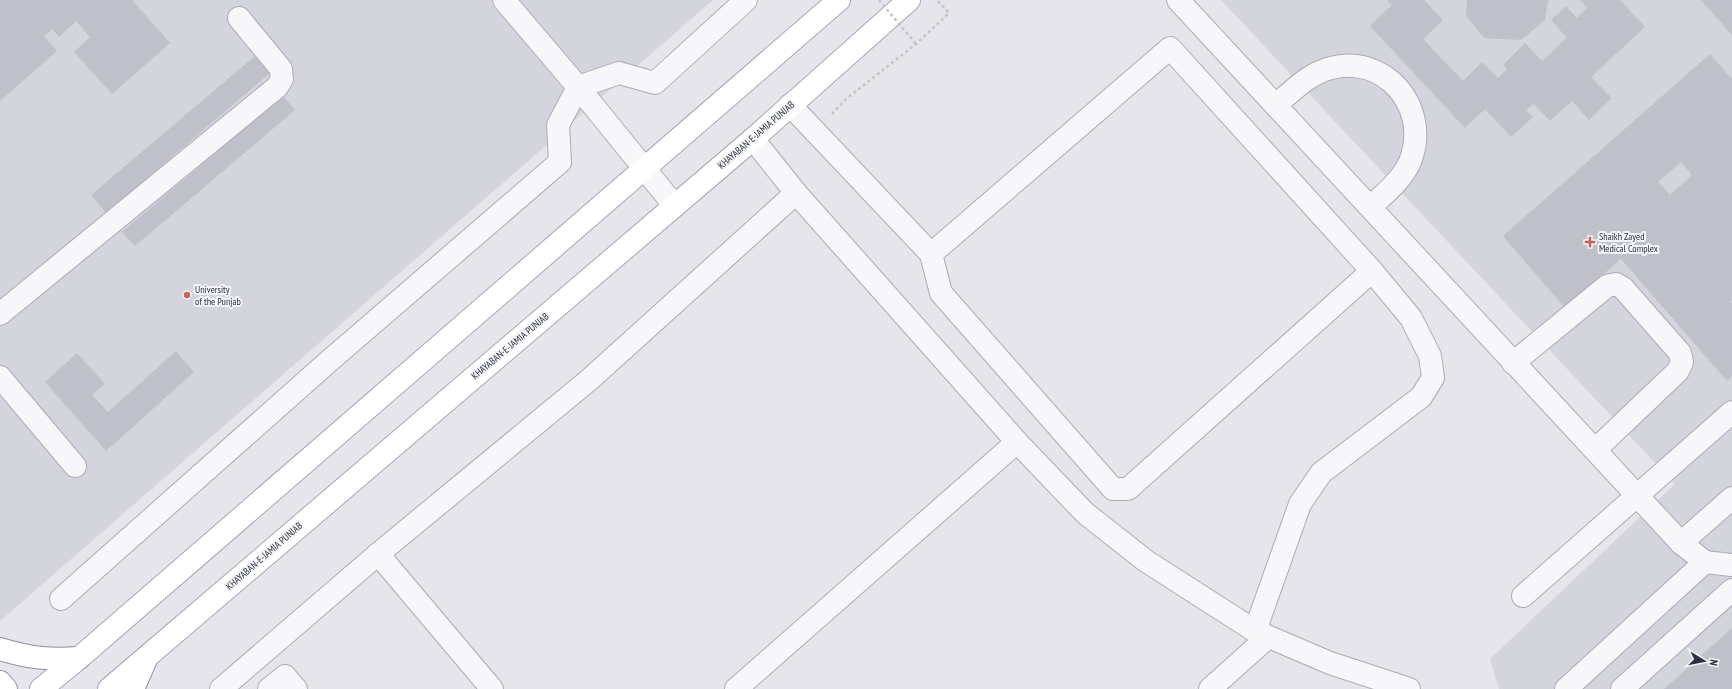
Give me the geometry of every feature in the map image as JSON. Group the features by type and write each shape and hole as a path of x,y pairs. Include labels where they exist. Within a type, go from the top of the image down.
{"main road":[{"path":"41,689 79,658 645,170 839,0"},
{"name":"KHAYABAN-E-JAMIA PUNJAB","path":"109,689 753,139 909,0"},
{"path":"0,649 19,655 49,660 79,658"},
{"path":"133,689 147,657"},
{"path":"0,682 6,689"}],"street":[{"path":"504,0 578,87 674,205"},
{"path":"61,599 322,368 560,162 558,126 578,87 619,73 655,83 746,0"},
{"path":"1178,0 1371,207 1512,363 1681,543 1705,562 1732,565"},
{"path":"0,314 277,87 282,79 280,70 239,18"},
{"path":"931,254 1170,48 1372,271 1411,318 1430,356 1433,378 1421,397 1321,473 1300,504 1262,634 1210,689"},
{"path":"1276,105 1316,74 1331,68 1348,66 1364,68 1379,73 1392,82 1404,94 1412,109 1416,125 1416,141 1412,157 1405,172 1371,207"},
{"path":"790,105 931,254 941,293 1113,489 1128,489 1372,271"},
{"path":"753,139 796,192 1017,442 1086,513 1140,556 1200,597 1262,634 1330,663 1409,689"},
{"path":"221,689 378,554 589,380 796,192"},
{"path":"1512,363 1607,286 1616,284 1623,288 1680,353 1682,362 1678,371 1595,450"},
{"path":"0,377 75,466"},
{"path":"1523,596 1732,412"},
{"path":"736,689 1017,442"},
{"path":"1681,543 1732,498"},
{"path":"378,554 492,689"},
{"path":"1566,689 1705,562"},
{"path":"1622,689 1732,590"},
{"path":"270,689 285,676 296,689"}],"path":[{"path":"879,0 916,44"},
{"path":"846,99 916,44 949,13 936,0"}],"shaded area":[{"name":"University of the Punjab","path":"0,0 713,0 0,621"},
{"name":"Shaikh Zayed Medical Complex","path":"1221,0 1732,0 1732,689 1499,689 1490,659 1675,484"}],"building":[{"path":"0,0 135,0 133,1 170,43 112,94 74,52 90,37 76,21 59,37 52,29 44,36 57,51 0,101"},
{"path":"1387,0 1424,0 1443,20 1423,39 1463,81 1482,62 1498,78 1507,69 1503,65 1525,43 1542,61 1567,38 1551,20 1566,6 1577,18 1587,8 1580,0 1620,0 1645,27 1591,77 1612,98 1589,120 1572,101 1550,121 1534,104 1526,110 1533,117 1511,137 1485,109 1465,128 1370,26 1392,5"},
{"path":"1467,0 1548,0 1545,20 1521,40 1484,38 1466,16"},
{"path":"1701,0 1732,0 1732,35"},
{"path":"1710,54 1732,79 1732,300 1730,301 1732,303 1732,376 1727,381 1621,259 1565,308 1503,236","holes":["1681,162 1692,175 1670,195 1658,182"]},
{"path":"255,56 270,73 106,213 91,195"},
{"path":"283,96 295,110 135,246 122,232"},
{"path":"176,351 194,372 106,451 45,382 77,353 105,384 92,395 108,412"},
{"path":"1732,628 1732,689 1664,689"}],"place":[{"name":"Shaikh Zayed Medical Complex","path":"1590,242"},
{"name":"University of the Punjab","path":"187,295"}]}
